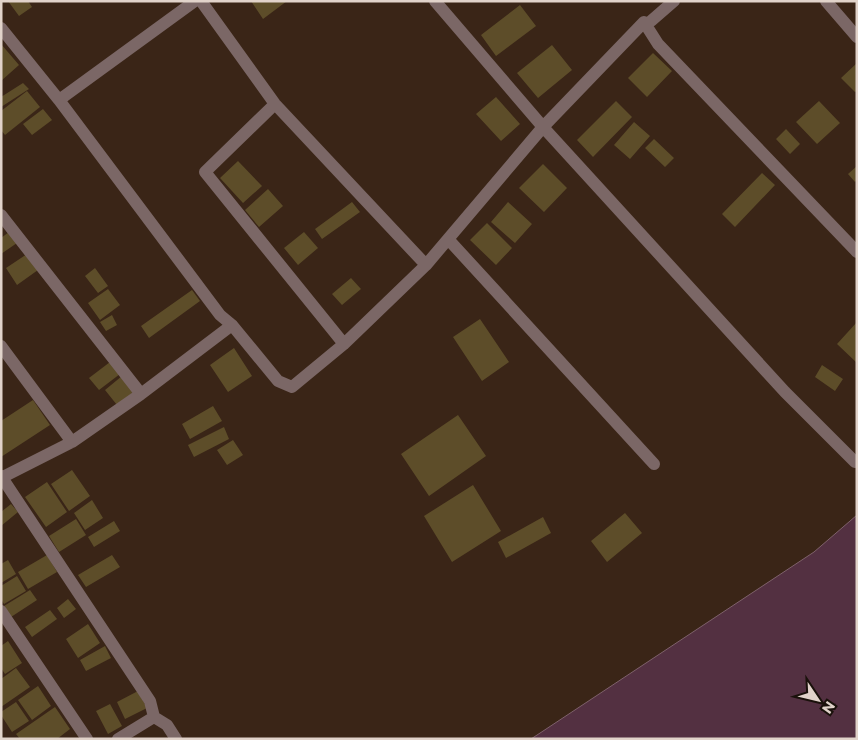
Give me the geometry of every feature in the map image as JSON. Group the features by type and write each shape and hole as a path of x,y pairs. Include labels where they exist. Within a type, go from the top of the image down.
{"street":[{"path":"59,100 195,1"},
{"path":"201,1 276,104 426,265"},
{"path":"435,1 543,127 785,392 856,462"},
{"path":"651,21 674,1"},
{"path":"826,1 857,37"},
{"path":"1,28 59,100 220,315 232,325 278,381 292,388 344,344 426,265 543,127 644,22 658,44 857,252"},
{"path":"276,104 205,172 344,344"},
{"path":"1,215 141,394"},
{"path":"448,239 654,464"},
{"path":"176,739 167,726 154,717 150,701 2,477 72,442 141,394 232,325"},
{"path":"1,346 72,442"},
{"path":"1,612 87,739"},
{"path":"118,739 154,717"}],"shaded area":[{"path":"857,515 857,739 531,739 814,552"}],"building":[{"path":"8,1 28,1 32,7 19,16"},
{"path":"251,1 287,1 263,19"},
{"path":"520,5 536,26 496,56 481,35"},
{"path":"1,44 19,65 1,81"},
{"path":"552,45 572,70 538,98 517,73"},
{"path":"653,53 672,71 647,97 628,78"},
{"path":"857,63 857,91 855,92 841,78"},
{"path":"23,83 29,89 1,107 1,97"},
{"path":"27,91 40,107 5,135 1,130 1,111"},
{"path":"496,97 520,124 501,141 476,114"},
{"path":"616,101 632,117 593,157 577,140"},
{"path":"819,101 840,123 817,144 796,122"},
{"path":"43,109 52,120 32,135 23,124"},
{"path":"634,122 650,136 630,159 614,145"},
{"path":"786,129 800,144 790,154 776,139"},
{"path":"654,139 674,158 665,167 645,148"},
{"path":"238,161 262,186 243,203 220,178"},
{"path":"543,164 567,188 544,212 519,188"},
{"path":"857,166 857,180 855,182 848,174"},
{"path":"762,173 775,185 735,227 722,214"},
{"path":"268,189 283,206 259,227 245,210"},
{"path":"352,202 360,212 322,239 315,229"},
{"path":"508,202 532,224 515,243 491,222"},
{"path":"487,223 512,248 496,265 470,240"},
{"path":"9,232 17,243 1,254 1,238"},
{"path":"304,232 318,248 298,265 284,248"},
{"path":"27,254 38,270 17,285 6,268"},
{"path":"95,268 108,286 98,293 85,276"},
{"path":"351,278 361,289 342,305 332,294"},
{"path":"108,289 120,305 100,320 88,303"},
{"path":"192,290 200,301 149,338 141,326"},
{"path":"112,315 117,325 106,331 100,322"},
{"path":"480,319 509,362 482,381 453,337"},
{"path":"857,322 857,363 837,344"},
{"path":"234,348 252,376 228,392 210,365"},
{"path":"110,362 120,374 99,390 89,378"},
{"path":"822,365 843,379 835,391 815,377"},
{"path":"122,376 134,392 117,405 105,390"},
{"path":"33,400 50,425 1,457 1,421"},
{"path":"213,406 222,421 190,439 182,424"},
{"path":"458,415 486,456 429,496 401,454"},
{"path":"224,427 229,439 194,457 188,445"},
{"path":"233,440 243,455 227,465 217,450"},
{"path":"72,470 90,496 69,511 51,484"},
{"path":"47,482 67,512 46,527 25,497"},
{"path":"473,485 501,531 452,562 424,516"},
{"path":"92,500 103,518 85,530 74,513"},
{"path":"11,504 18,512 1,526 1,512"},
{"path":"625,513 642,533 607,562 591,541"},
{"path":"543,517 551,533 506,558 498,542"},
{"path":"76,519 86,535 59,552 49,536"},
{"path":"114,521 120,531 94,547 88,537"},
{"path":"47,555 57,572 28,589 18,572"},
{"path":"112,555 120,567 86,587 78,575"},
{"path":"8,560 16,574 1,583 1,564"},
{"path":"17,576 26,591 4,604 1,599 1,586"},
{"path":"30,590 37,600 11,617 4,606"},
{"path":"68,599 76,609 64,618 57,608"},
{"path":"50,610 57,619 32,637 25,627"},
{"path":"88,624 100,643 78,658 66,639"},
{"path":"8,641 22,663 5,674 1,668 1,646"},
{"path":"105,646 111,658 86,671 80,660"},
{"path":"16,668 30,687 1,707 1,679"},
{"path":"38,686 51,706 32,720 18,700"},
{"path":"138,691 147,708 125,719 117,702"},
{"path":"16,702 29,721 12,732 1,712"},
{"path":"110,704 122,726 108,734 96,711"},
{"path":"55,707 70,729 57,739 20,739 16,734"}]}
